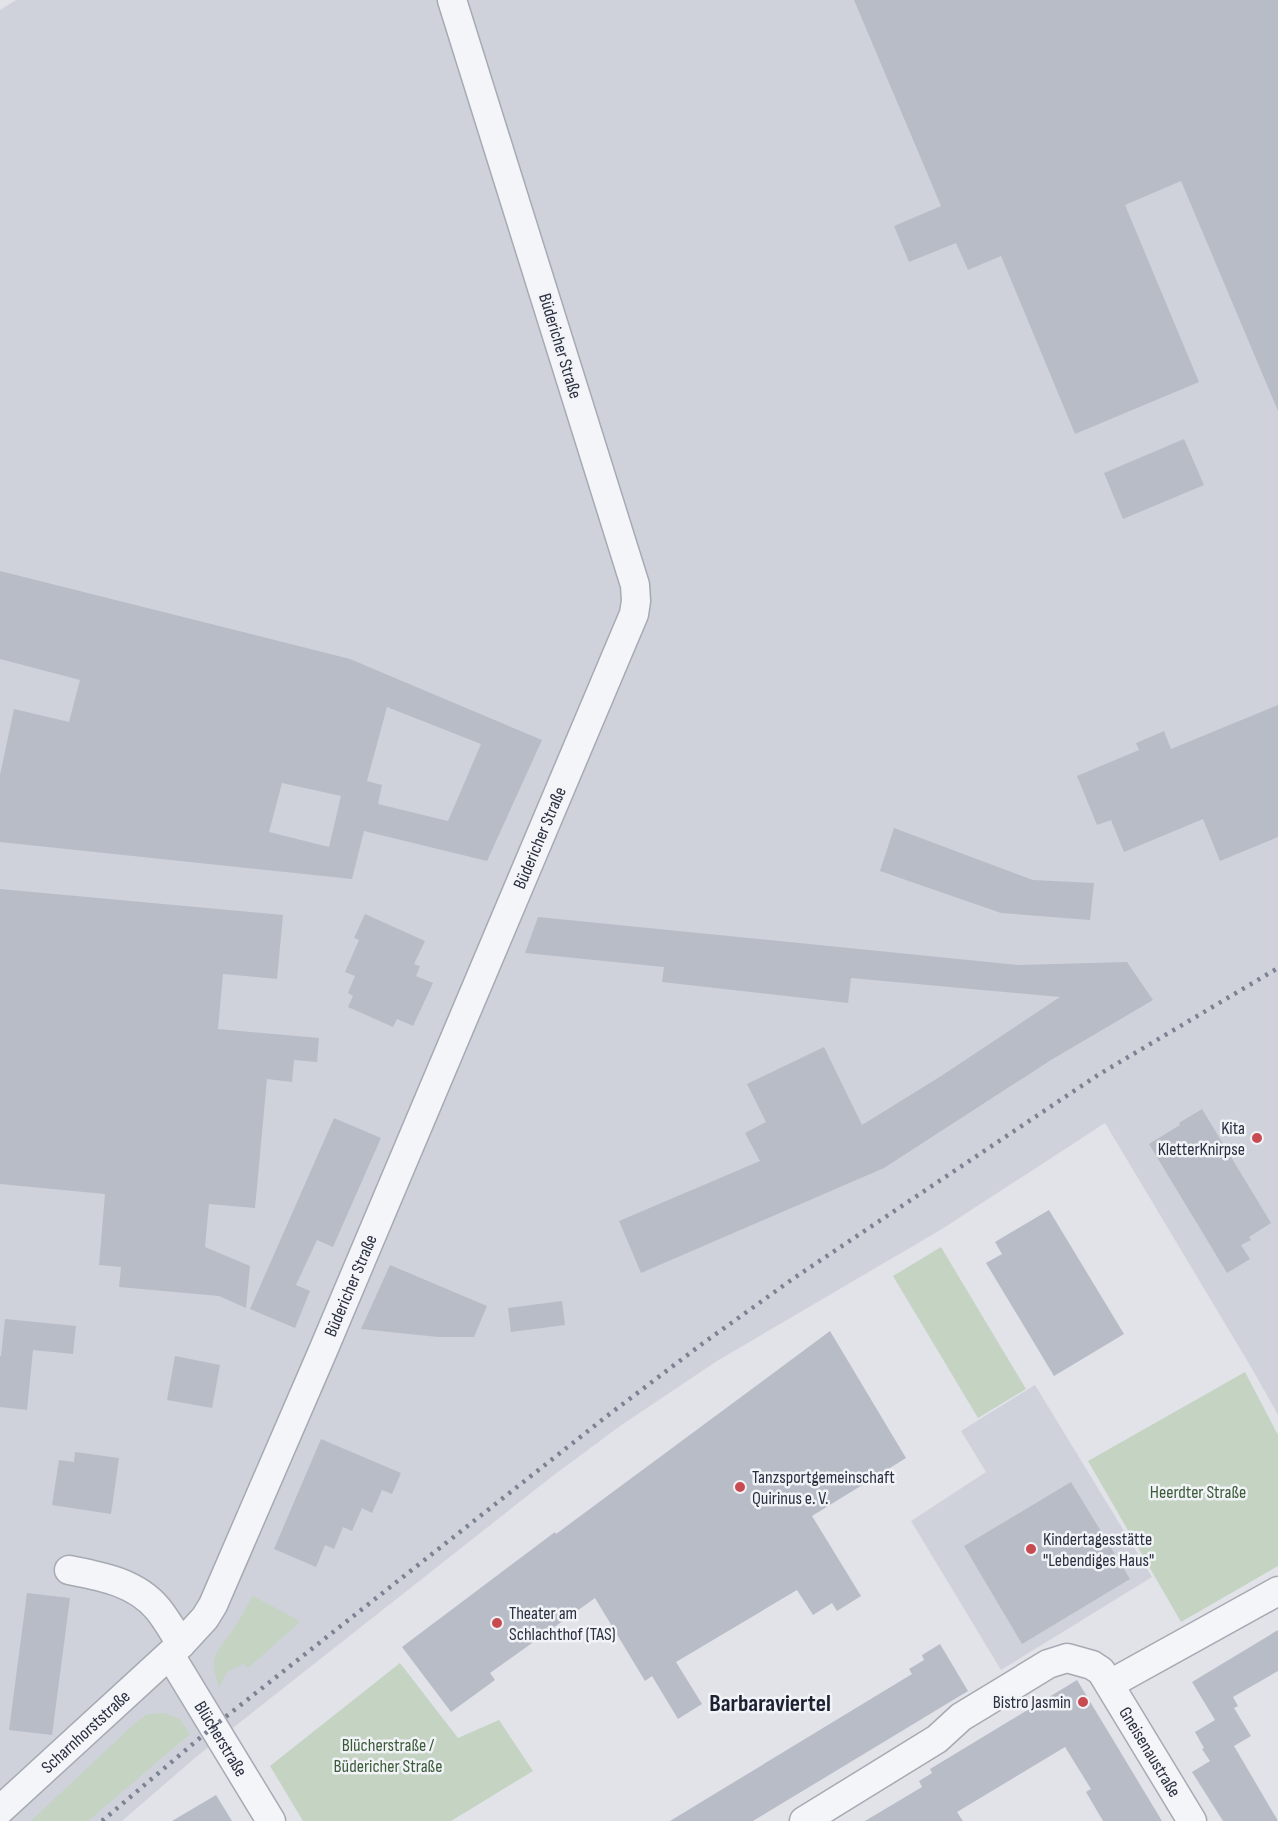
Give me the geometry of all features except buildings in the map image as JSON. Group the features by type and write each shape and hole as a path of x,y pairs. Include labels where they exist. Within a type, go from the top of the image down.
{"street":[{"name":"Büdericher Straße","path":"176,1650 205,1618 222,1588 634,614 635,585 452,0"},
{"path":"69,1570 108,1578 135,1590 157,1607 176,1650"},
{"path":"804,1821 937,1739 962,1717 1048,1664 1066,1658 1092,1665 1101,1671 1110,1684 1278,1591"},
{"name":"Scharnhorststraße","path":"0,1810 176,1650"},
{"name":"Blücherstraße","path":"176,1650 271,1821"},
{"name":"Gneisenaustraße","path":"1110,1684 1192,1821"}],"shaded area":[{"path":"16,0 1278,0 1278,1415 1105,1123 942,1229 717,1361 620,1426 550,1478 196,1757 122,1821 0,1821 0,10"},
{"name":"Kindertagesstätte \"Lebendiges Haus\"","path":"1035,1385 1152,1577 1001,1670 911,1521 986,1472 961,1431"}],"green space":[{"path":"941,1247 1026,1389 978,1418 893,1276"},
{"name":"Heerdter Straße","path":"1245,1372 1278,1435 1278,1566 1181,1622 1088,1461"},
{"path":"253,1596 300,1622 248,1668 243,1664 227,1672 219,1687 214,1668 218,1650"},
{"name":"Blücherstraße / Büdericher Straße","path":"400,1663 458,1738 499,1720 533,1771 451,1821 303,1821 270,1766"},
{"path":"165,1713 180,1719 190,1734 88,1821 31,1821 134,1724 147,1714"}],"railway":[{"path":"102,1821 214,1726 607,1416 702,1344 794,1278 1098,1075 1278,968"}],"place":[{"name":"Kita KletterKnirpse","path":"1257,1138"},
{"name":"Tanzsportgemeinschaft Quirinus e. V.","path":"740,1487"},
{"name":"Kindertagesstätte \"Lebendiges Haus\"","path":"1031,1549"},
{"name":"Theater am Schlachthof (TAS)","path":"497,1623"},
{"name":"Bistro Jasmin","path":"1083,1702"}],"district":[{"name":"Barbaraviertel","path":"770,1703"}]}
